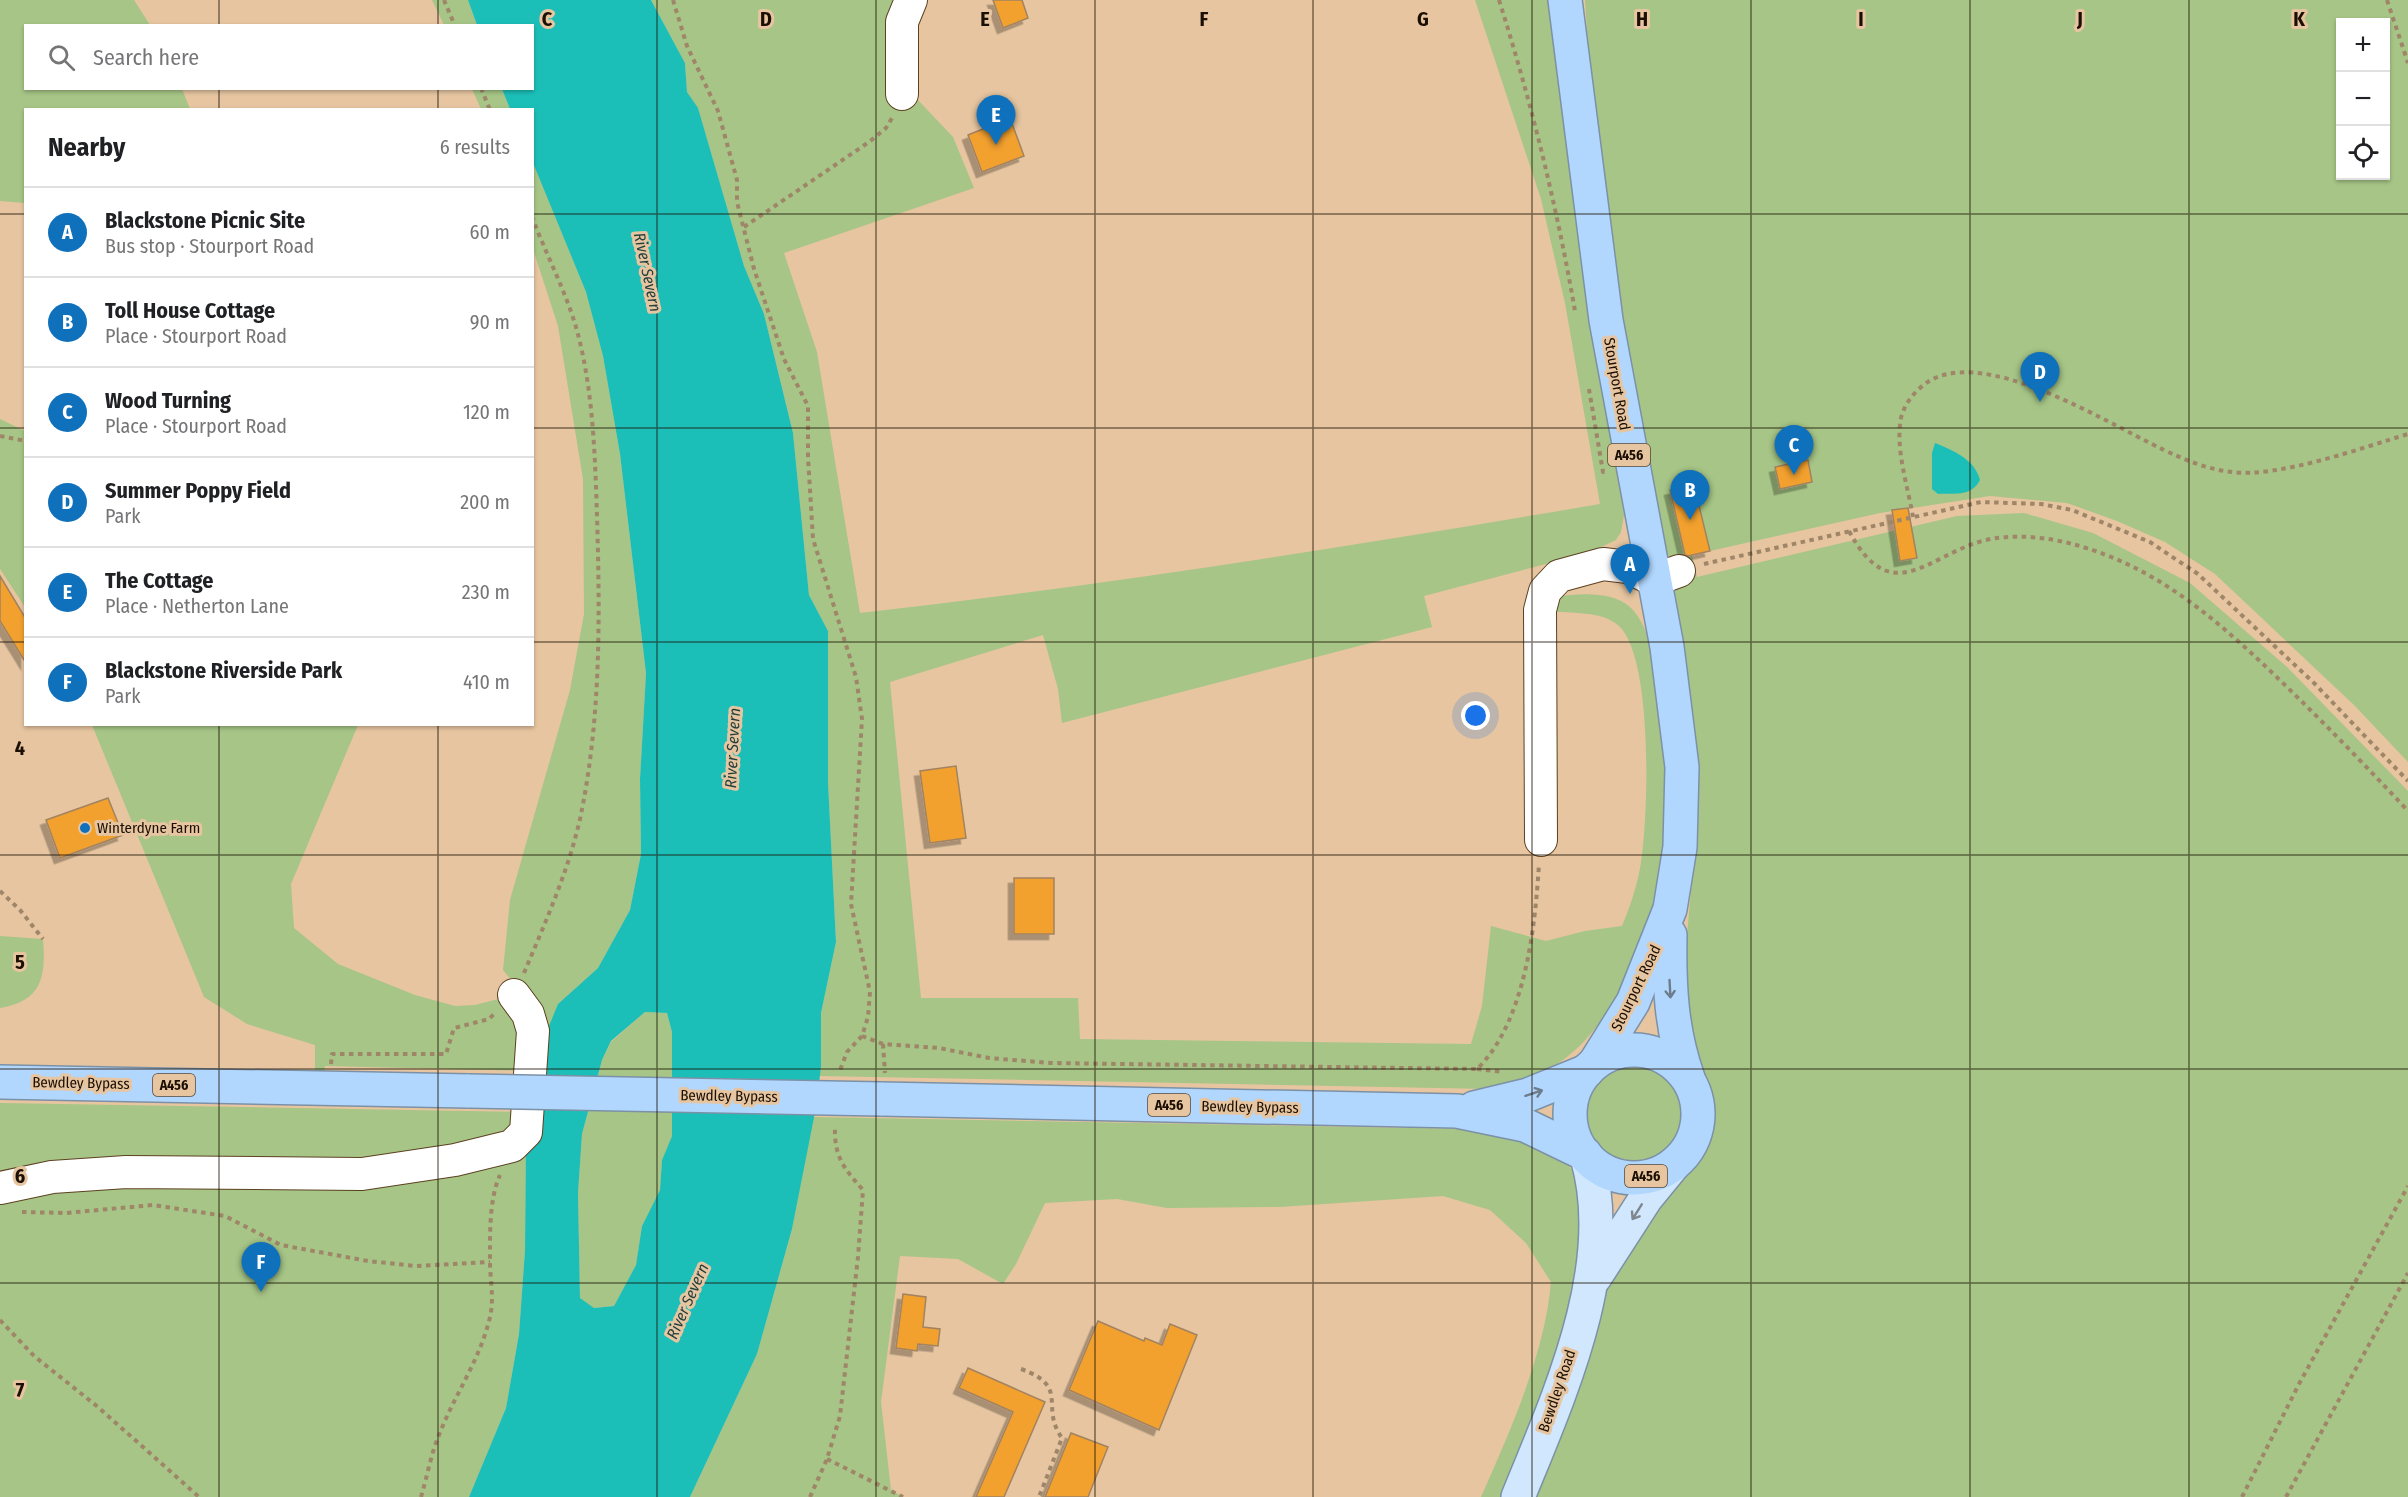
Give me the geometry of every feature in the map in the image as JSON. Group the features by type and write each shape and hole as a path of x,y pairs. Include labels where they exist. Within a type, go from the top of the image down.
{"highway":[{"name":"Stourport Road","path":"1565,0 1605,320 1644,528 1666,575 1682,767 1680,847 1670,909 1669,986 1677,1048 1688,1078"},
{"name":"Stourport Road","path":"1591,1067 1633,1002 1670,909"},
{"name":"A456","path":"1641,1050 1659,1054 1675,1064 1688,1078 1696,1095 1699,1115 1695,1134 1686,1151 1672,1165 1654,1175 1634,1178 1613,1174 1586,1156 1571,1124 1571,1105 1576,1087 1591,1067 1623,1051 1641,1050"},
{"name":"Bewdley Bypass","path":"1457,1111 1528,1095 1591,1067"},
{"name":"Bewdley Bypass","path":"0,1082 340,1080 469,1090 883,1090 1457,1111 1525,1125 1586,1156"}],"main road":[{"name":"Bewdley Road","path":"1518,1497 1556,1400 1591,1284 1597,1202 1586,1156"},
{"name":"Bewdley Road","path":"1591,1284 1646,1198 1672,1165"}],"street":[{"path":"902,94 902,22 911,0"},
{"path":"1541,840 1540,610 1545,591 1559,576 1603,564 1628,549 1644,528"},
{"path":"1603,564 1666,575"},
{"path":"5,1200 52,1177 126,1172 362,1174 455,1160 512,1146 526,1132 533,1031 528,1014 514,995"}],"path":[{"path":"444,0 454,24"},
{"path":"673,0 687,46 718,111 735,171 737,202 784,359 808,406 807,457 813,539 825,584 842,628 859,698 862,719 861,753 851,904 870,992 868,1017 862,1036 847,1052 838,1074 838,1084"},
{"path":"2386,0 2408,63"},
{"path":"482,90 489,108"},
{"path":"744,227 886,128 897,110 902,94"},
{"path":"340,1080 332,1054 446,1054 454,1029 489,1019 514,995 562,879 579,820 589,763 598,661 596,474 589,398 576,328 534,222"},
{"path":"1913,517 1900,438 1901,417 1910,397 1938,375 1967,372 1995,374 2064,399 2174,455 2231,472 2268,473 2408,434"},
{"path":"0,435 24,441"},
{"path":"1666,575 1981,502 2041,504 2072,510 2150,542 2198,574 2315,684 2408,781"},
{"path":"1849,531 1860,552 1872,563 1897,572 1922,570 1954,551 1984,540 2010,537 2075,544 2142,570 2189,600 2238,640 2408,811"},
{"path":"862,1036 884,1044 939,1048 989,1058 1051,1063 1477,1069 1491,1056 1512,1016 1537,906 1541,840"},
{"path":"0,891 20,910 43,939"},
{"path":"883,1090 884,1044"},
{"path":"810,1497 827,1459 840,1416 858,1257 863,1190 844,1169 835,1148 836,1115"},
{"path":"422,1497 438,1436 479,1350 489,1321 494,1296 490,1262 495,1185 512,1146"},
{"path":"2242,1497 2299,1384 2408,1186"},
{"path":"5,1200 66,1213 153,1205 225,1216 281,1245 368,1261 417,1266 490,1262"},
{"path":"2286,1497 2408,1273"},
{"path":"0,1320 34,1356 98,1407 199,1497"},
{"path":"1021,1369 1035,1374 1048,1385 1053,1394 1053,1425 1062,1438 1039,1497"},
{"path":"827,1459 903,1497"}],"green space":[{"path":"0,0 134,0 149,24 24,24 24,90 182,90 190,108 24,108 24,203 0,201"},
{"path":"432,0 468,0 477,24 444,24"},
{"path":"651,0 916,0 915,97 953,137 974,188 784,253 817,352 860,613 1231,564 1600,504 1565,303 1541,199 1475,0 1549,0 1566,141 1624,515 1621,532 1616,540 1591,552 1424,596 1432,627 1062,723 1058,689 1043,635 890,682 921,998 1078,998 1080,1039 1471,1044 1482,1006 1491,926 1546,941 1585,931 1622,926 1632,900 1639,874 1645,820 1646,744 1638,672 1630,644 1619,626 1604,617 1548,611 1556,597 1595,594 1623,602 1638,616 1644,627 1654,664 1664,752 1665,802 1662,851 1651,924 1645,945 1614,1001 1590,1035 1576,1049 1547,1070 1530,1078 1489,1089 820,1076 821,1013 836,942 828,782 828,631 809,595 793,433 764,314 744,266 698,109 687,92 685,63"},
{"path":"1585,0 2408,0 2408,762 2354,705 2215,574 2165,542 2067,503 1990,496 1880,513 1692,555 1697,577 1957,516 2024,513 2093,533 2190,583 2287,667 2408,791 2408,1497 1534,1497 1607,1290 1622,1259 1677,1178 1693,1161 1708,1128 1705,1088 1692,1059 1684,969 1693,868 1671,601 1674,560 1664,551 1627,346 1597,139"},
{"path":"472,90 502,90 510,108 481,108"},
{"path":"534,165 586,292 603,356 620,454 646,673 640,779 641,854 630,910 598,968 558,1004 535,1071 325,1066 324,1074 315,1074 315,1045 247,1024 204,997 92,726 358,726 291,884 294,928 338,964 415,995 455,1006 475,1005 514,995 518,988 503,970 510,900 570,690 584,614 583,479 558,326 534,252"},
{"path":"0,419 24,431 24,605 0,569"},
{"path":"0,936 43,939 44,953 42,976 33,993 14,1005 0,1008"},
{"path":"645,1012 667,1013 672,1032 672,1136 662,1160 660,1190 642,1226 636,1265 614,1306 594,1308 580,1299 578,1193 582,1134 602,1060 611,1042"},
{"path":"1624,1064 1644,1064 1669,1078 1680,1094 1683,1113 1680,1132 1669,1148 1644,1162 1624,1162 1607,1154 1593,1140 1585,1123 1585,1103 1593,1086 1607,1072"},
{"path":"0,1103 531,1112 526,1132 525,1250 519,1334 506,1408 469,1497 0,1497"},
{"path":"813,1117 1466,1129 1526,1142 1553,1154 1578,1175 1585,1244 1555,1363 1505,1497 1481,1497 1525,1392 1542,1337 1551,1282 1526,1243 1490,1210 1443,1196 1280,1207 1167,1208 1117,1199 1045,1203 1016,1264 1003,1284 958,1259 900,1256 881,1402 891,1490 903,1497 690,1497 757,1354 792,1229"}],"water":[{"name":"River Severn","path":"468,0 651,0 685,63 687,92 698,108 744,266 764,314 793,433 809,595 828,631 828,782 836,942 821,1013 821,1066 817,1102 792,1229 757,1354 690,1497 469,1497 506,1408 519,1334 525,1250 526,1132 536,1058 558,1004 598,968 630,910 641,854 640,779 646,673 620,454 603,356 586,292 534,165 534,108 510,108 502,90 534,90 534,24 477,24","holes":["645,1012 667,1013 672,1032 672,1136 662,1160 660,1190 642,1226 636,1265 614,1306 594,1308 580,1298 578,1193 582,1134 602,1060 611,1041"]},
{"path":"1935,443 1955,452 1973,466 1980,480 1972,489 1956,494 1938,494 1932,489 1932,453"}],"building":[{"path":"993,0 1022,0 1028,18 1003,28"},
{"path":"1010,118 1024,156 982,172 968,135"},
{"path":"1808,460 1812,482 1780,489 1775,467"},
{"path":"1694,485 1710,551 1688,556 1685,555 1670,490"},
{"path":"1908,508 1917,558 1900,561 1892,510"},
{"path":"0,576 24,616 24,660 0,621"},
{"path":"956,766 966,838 930,843 920,771"},
{"name":"Winterdyne Farm","path":"108,798 123,835 60,858 46,820"},
{"path":"1014,878 1054,878 1054,934 1014,934"},
{"path":"903,1294 926,1297 923,1327 940,1329 938,1346 918,1344 917,1351 896,1348"},
{"path":"1098,1321 1144,1341 1145,1338 1162,1345 1170,1324 1197,1335 1159,1430 1069,1390"},
{"path":"968,1368 1045,1402 1004,1497 976,1497 1013,1412 959,1388"},
{"path":"1071,1433 1108,1447 1088,1497 1045,1497"}],"place":[{"name":"The Cottage","path":"996,145"},
{"name":"Summer Poppy Field","path":"2040,402"},
{"name":"Wood Turning","path":"1794,475"},
{"name":"Toll House Cottage","path":"1690,520"},
{"name":"Blackstone Picnic Site","path":"1630,594"},
{"name":"Winterdyne Farm","path":"85,828"},
{"name":"Blackstone Riverside Park","path":"261,1292"}]}
